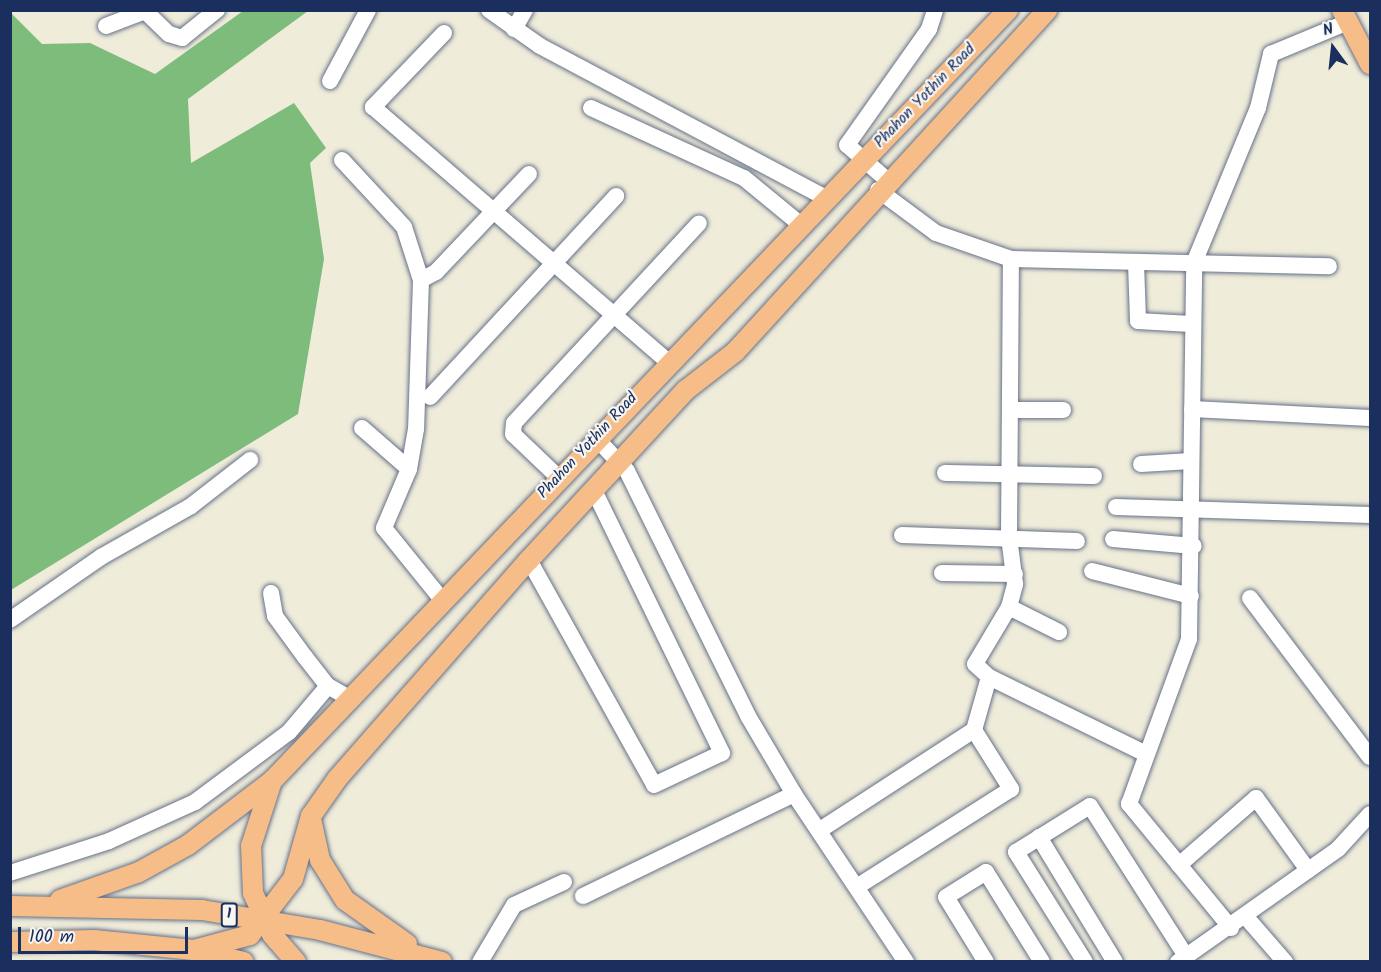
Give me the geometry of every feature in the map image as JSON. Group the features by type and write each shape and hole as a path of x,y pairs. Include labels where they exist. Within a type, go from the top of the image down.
{"main road":[{"name":"Phahon Yothin Road","path":"296,962 264,921 253,893 251,846 272,781 558,477 1008,10"},
{"name":"Phahon Yothin Road","path":"194,950 250,935 264,921 293,879 311,816 529,560 686,390 735,351 882,185 1047,10"},
{"path":"1345,16 1371,64"},
{"path":"45,905 158,862 272,781"},
{"path":"311,816 320,860 345,900 434,958"},
{"name":"1","path":"10,906 202,910 434,958"},
{"name":"Phahon Yothin Road","path":"10,942 94,940 194,950 244,962"}],"street":[{"path":"106,26 145,11 169,34 182,38 216,10"},
{"path":"330,81 368,10"},
{"path":"489,10 514,29 826,198"},
{"path":"514,29 525,10"},
{"path":"936,10 929,29 847,145 864,160 882,185 936,233 1011,259 1329,266"},
{"path":"1231,928 1129,804 1188,639 1194,546 1191,461 1191,324 1194,263 1258,108 1271,54 1345,16"},
{"path":"444,33 373,106 551,264 616,314 668,362"},
{"path":"591,108 744,178 800,225"},
{"path":"342,160 404,227 421,280 421,389 409,469 384,528 442,600"},
{"path":"421,280 436,272 494,214 529,174"},
{"path":"430,397 616,196"},
{"path":"558,477 511,429 699,223"},
{"path":"1011,259 1009,537 1015,574 1009,607 975,663 989,677 1146,754"},
{"path":"1136,263 1138,321 1191,324"},
{"path":"1192,409 1371,418"},
{"path":"1010,410 1064,410"},
{"path":"362,428 409,469"},
{"path":"596,438 621,461 748,716 794,794 858,886 906,962"},
{"path":"10,620 101,557 191,506 250,460"},
{"path":"1142,464 1191,461"},
{"path":"945,473 1094,477"},
{"path":"529,560 654,785 722,753 594,490"},
{"path":"1116,507 1194,506 1371,515"},
{"path":"902,535 1077,541"},
{"path":"1113,539 1194,546"},
{"path":"1092,571 1191,596"},
{"path":"942,573 1015,574"},
{"path":"271,593 275,616 328,686 350,698"},
{"path":"1250,598 1371,758"},
{"path":"1009,607 1059,632"},
{"path":"820,830 974,730 989,677"},
{"path":"10,873 109,841 195,802 289,732 328,686"},
{"path":"858,886 1011,789 974,730"},
{"path":"583,896 794,794"},
{"path":"1179,865 1256,798 1308,870"},
{"path":"1085,962 1016,852 1090,806 1182,959 1231,928 1338,849 1371,814"},
{"path":"1039,837 1115,962"},
{"path":"986,962 946,897 986,872 1042,962"},
{"path":"480,962 514,905 564,882"},
{"path":"1246,917 1286,962"}],"green space":[{"path":"243,11 308,11 188,99 191,163 294,103 326,148 310,163 324,259 298,414 11,590 11,13 42,44 90,43 155,74"}]}
